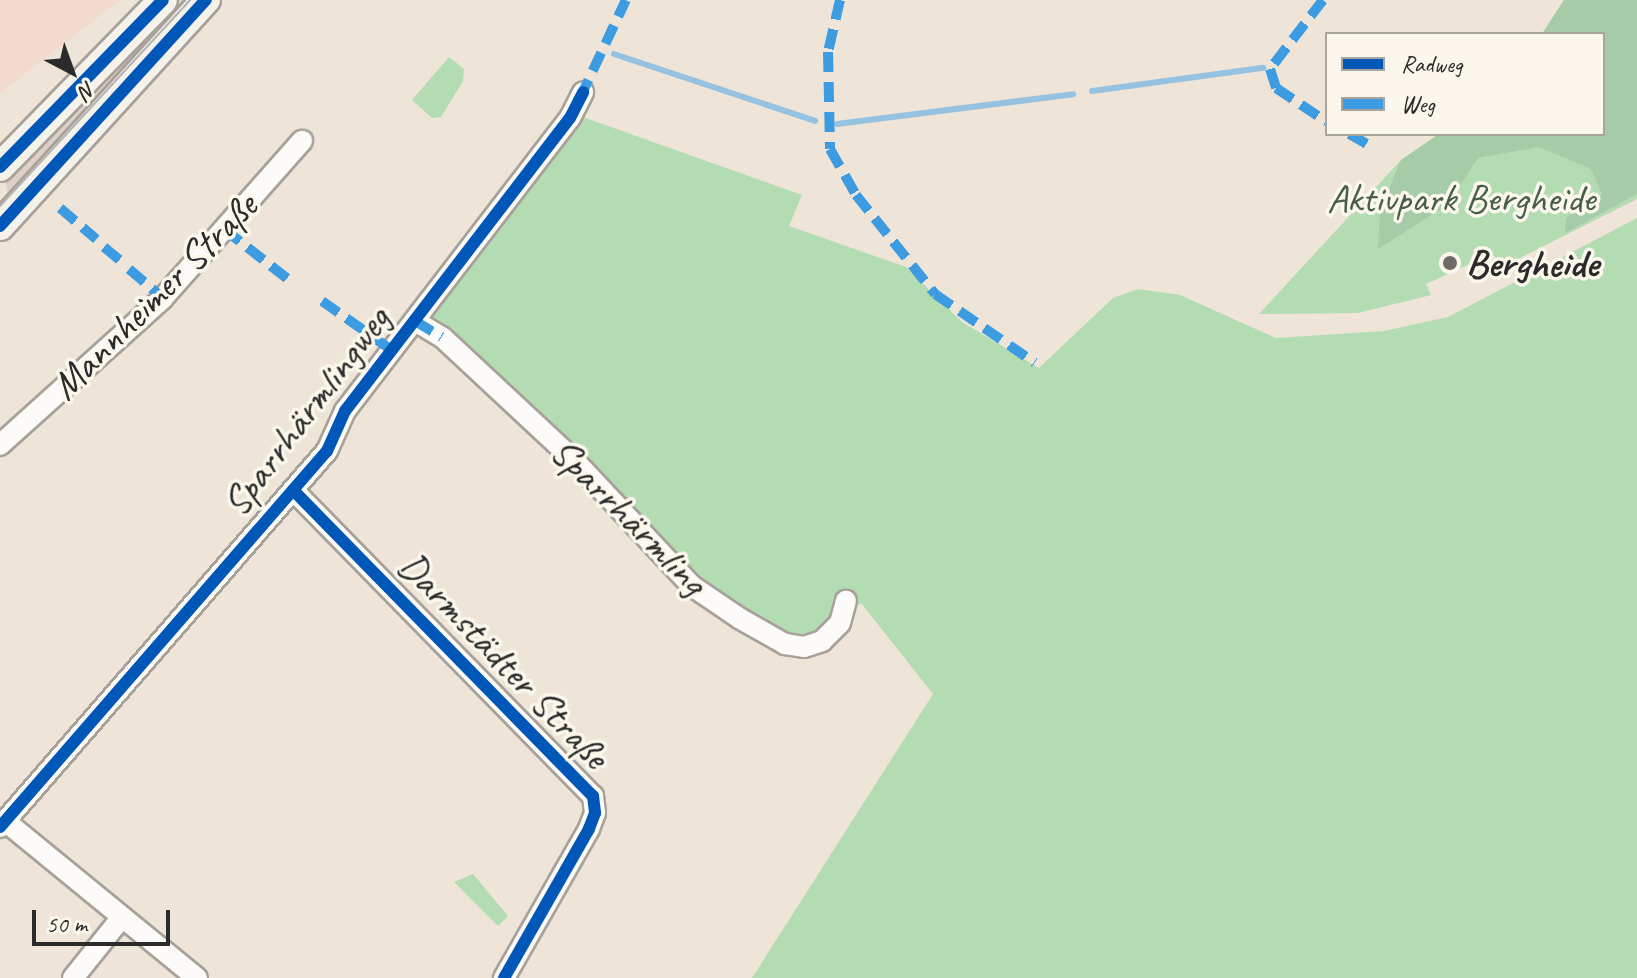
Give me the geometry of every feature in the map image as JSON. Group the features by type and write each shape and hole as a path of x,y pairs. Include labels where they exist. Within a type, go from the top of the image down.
{"main road":[{"path":"0,167 163,0"},
{"path":"0,226 206,0"}],"street":[{"name":"Sparrhärmlingweg","path":"3,824 327,451 345,411 415,321 436,287 570,118 583,92"},
{"name":"Mannheimer Straße","path":"0,445 163,298 302,141"},
{"name":"Sparrhärmling","path":"415,321 442,337 574,460 692,586 739,618 785,644 804,647 822,641 840,623 846,601"},
{"name":"Darmstädter Straße","path":"293,490 593,796 595,813 589,829 504,978"},
{"path":"3,824 197,978"},
{"path":"73,978 122,917"}],"shaded area":[{"path":"0,0 120,0 0,93"},
{"path":"170,0 196,0 9,201 5,179"}],"green space":[{"name":"Aktivpark Bergheide","path":"1564,0 1637,0 1637,199 1514,261 1504,265 1492,254 1426,284 1431,295 1358,313 1259,314 1401,160 1436,136 1605,136 1605,32 1543,32"},
{"path":"1564,0 1637,0 1637,194 1565,233 1566,218 1602,194 1591,169 1539,147 1478,158 1447,205 1378,249 1380,211 1401,160 1436,136 1605,136 1605,32 1543,32"},
{"path":"449,57 464,69 463,81 441,117 432,118 412,100"},
{"path":"580,116 802,195 789,226 906,267 962,322 1039,368 1113,298 1138,289 1180,295 1276,338 1384,331 1448,317 1637,218 1637,978 752,978 933,694 861,603 809,638 788,639 692,581 502,380 428,313"},
{"path":"473,874 508,916 498,926 454,882"}],"waterway":[{"path":"614,54 815,121"},
{"path":"1092,91 1263,68"},
{"path":"837,124 1073,94"}],"tram line":[{"path":"0,206 190,0"}],"marked path":[{"path":"580,98 626,0"},
{"path":"840,0 828,52 830,149 856,195 935,294 1035,363"},
{"path":"1323,0 1270,69 1276,88 1325,121"},
{"path":"1353,136 1372,147"},
{"path":"60,208 96,239"},
{"path":"224,229 289,280"},
{"path":"104,247 122,262"},
{"path":"129,269 163,298"},
{"path":"322,301 393,351"},
{"path":"415,321 442,337"}],"cycle path":[{"path":"0,167 163,0"},
{"path":"0,226 206,0"},
{"path":"0,827 327,451 345,411 570,118 583,92"},
{"path":"293,490 593,796 595,813 589,829 504,978"}],"place":[{"name":"Bergheide","path":"1450,263"}]}
